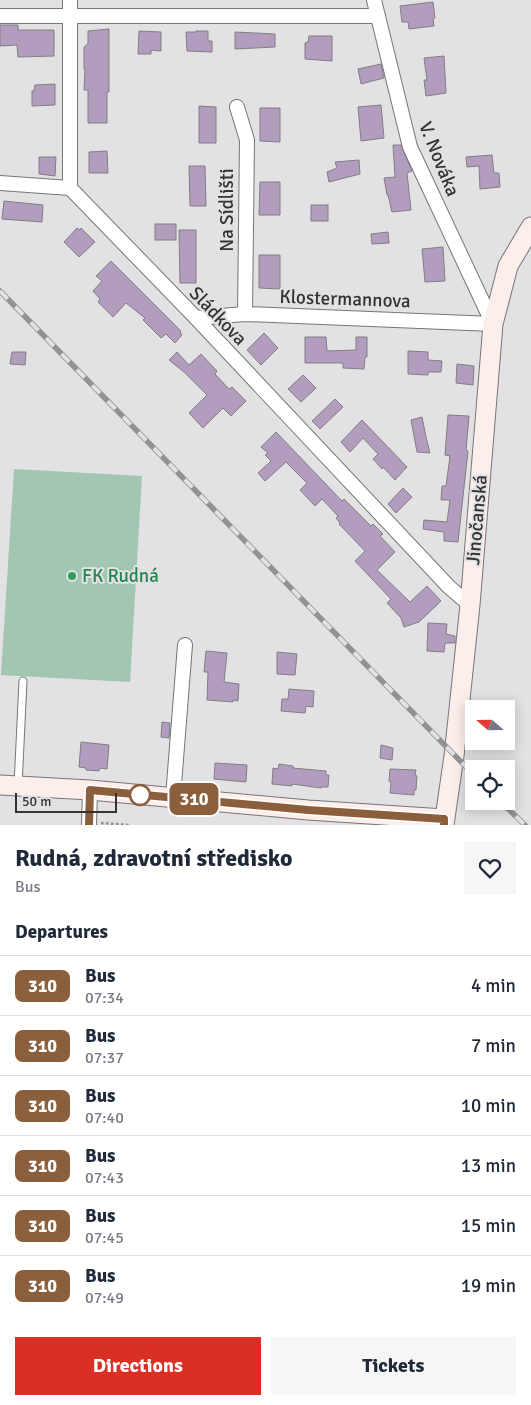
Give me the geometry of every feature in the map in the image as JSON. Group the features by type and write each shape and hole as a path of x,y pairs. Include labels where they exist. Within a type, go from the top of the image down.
{"street":[{"path":"0,183 70,188 70,0"},
{"name":"V. Nováka","path":"374,0 410,147 493,324"},
{"path":"0,16 378,16"},
{"name":"Na Sídlišti","path":"237,107 246,140 245,314"},
{"name":"Sládkova","path":"70,188 196,318 449,587 470,605"},
{"name":"Jinočanská","path":"444,822 454,756 470,605 493,324 508,266 531,227"},
{"name":"Klostermannova","path":"196,318 245,314 493,324"},
{"path":"173,797 185,645"},
{"path":"9,786 90,790 444,822"},
{"path":"89,824 90,790"}],"lane":[{"path":"9,786 23,681"}],"path":[{"path":"89,824 130,825"}],"green space":[{"name":"FK Rudná","path":"14,469 142,476 130,682 1,675"}],"building":[{"path":"433,2 434,26 409,29 408,22 402,22 400,6"},
{"path":"0,25 18,25 18,30 54,30 54,56 18,57 17,45 0,46"},
{"path":"109,29 107,123 88,123 88,90 84,90 84,47 88,44 88,31"},
{"path":"139,31 161,32 161,51 151,50 151,54 138,54"},
{"path":"208,31 208,41 212,41 212,52 187,51 186,32"},
{"path":"235,32 275,34 275,47 235,49"},
{"path":"309,36 332,36 332,61 305,59 305,43 308,42"},
{"path":"444,56 446,93 426,96 424,80 427,80 424,58"},
{"path":"381,64 384,78 361,84 358,69"},
{"path":"55,84 55,105 32,106 32,91 34,91 35,85"},
{"path":"381,105 384,138 361,141 358,107"},
{"path":"199,106 216,107 216,143 199,143"},
{"path":"260,108 280,108 280,142 260,141"},
{"path":"393,145 401,145 412,171 407,173 411,210 392,212 387,195 384,178 395,177"},
{"path":"107,151 108,173 89,173 89,152"},
{"path":"492,155 494,173 499,173 500,187 480,189 479,166 467,167 466,157"},
{"path":"39,157 56,157 55,176 39,174"},
{"path":"359,160 360,174 329,182 327,172 337,168 335,162"},
{"path":"189,166 205,166 206,206 190,206"},
{"path":"260,182 280,182 280,215 259,215"},
{"path":"4,201 43,205 42,222 2,219"},
{"path":"311,205 328,205 328,221 311,221"},
{"path":"155,224 176,224 176,240 155,240"},
{"path":"77,228 80,230 81,228 95,242 79,257 64,242"},
{"path":"179,230 196,230 196,283 180,283"},
{"path":"388,232 389,243 372,244 371,234"},
{"path":"443,247 445,281 425,282 422,249"},
{"path":"259,255 280,255 280,289 259,288"},
{"path":"111,261 181,331 182,335 175,343 166,334 161,338 143,320 145,318 126,303 113,317 98,302 100,299 93,291 102,281 96,276"},
{"path":"264,333 278,348 261,365 247,350"},
{"path":"305,337 326,337 327,351 356,350 356,337 367,337 367,357 365,357 364,369 343,368 343,363 305,363"},
{"path":"408,351 428,352 428,360 442,361 441,372 428,372 428,375 408,374"},
{"path":"12,352 26,352 25,365 10,364"},
{"path":"177,352 189,365 201,354 217,371 215,374 229,389 232,387 246,401 231,416 223,408 203,428 189,413 207,395 169,360"},
{"path":"457,364 474,366 473,385 456,383"},
{"path":"303,375 316,388 301,402 288,389"},
{"path":"335,399 343,407 320,429 312,421"},
{"path":"448,415 469,416 466,450 468,451 458,542 444,541 444,532 423,529 424,520 447,522 450,500 441,500 442,486 446,486 450,456 445,455"},
{"path":"422,417 430,453 417,452 411,420"},
{"path":"362,420 407,467 395,480 373,459 378,454 363,438 350,452 341,442"},
{"path":"276,432 342,501 344,499 371,526 373,524 383,534 380,536 395,552 377,570 410,602 427,586 441,601 419,622 404,627 401,618 387,603 391,599 355,561 365,551 339,524 336,518 338,516 322,499 315,506 300,490 307,483 286,462 265,481 258,473 271,461 265,455 268,453 261,447"},
{"path":"403,488 412,497 396,513 388,504"},
{"path":"428,623 447,624 446,634 455,636 455,643 445,643 444,652 427,651"},
{"path":"206,651 227,653 224,682 239,684 238,701 207,700 208,672 204,672"},
{"path":"277,652 297,654 295,675 277,674"},
{"path":"289,689 314,691 313,707 306,706 305,713 281,711 282,699 288,699"},
{"path":"162,722 170,723 169,738 161,737"},
{"path":"81,742 109,745 107,769 100,768 99,771 86,770 86,768 79,767"},
{"path":"381,745 393,748 392,760 380,758"},
{"path":"215,763 247,765 246,782 214,779"},
{"path":"279,764 293,766 293,768 326,771 326,775 329,775 328,787 272,784 273,768 278,769"},
{"path":"390,769 416,770 416,790 414,790 414,795 390,793"}],"railway":[{"path":"0,291 465,766"},
{"path":"509,810 525,825"}],"bus line":[{"name":"310","path":"89,825 90,790 308,810 444,819 444,825"}],"place":[{"name":"FK Rudná","path":"72,576"}]}
